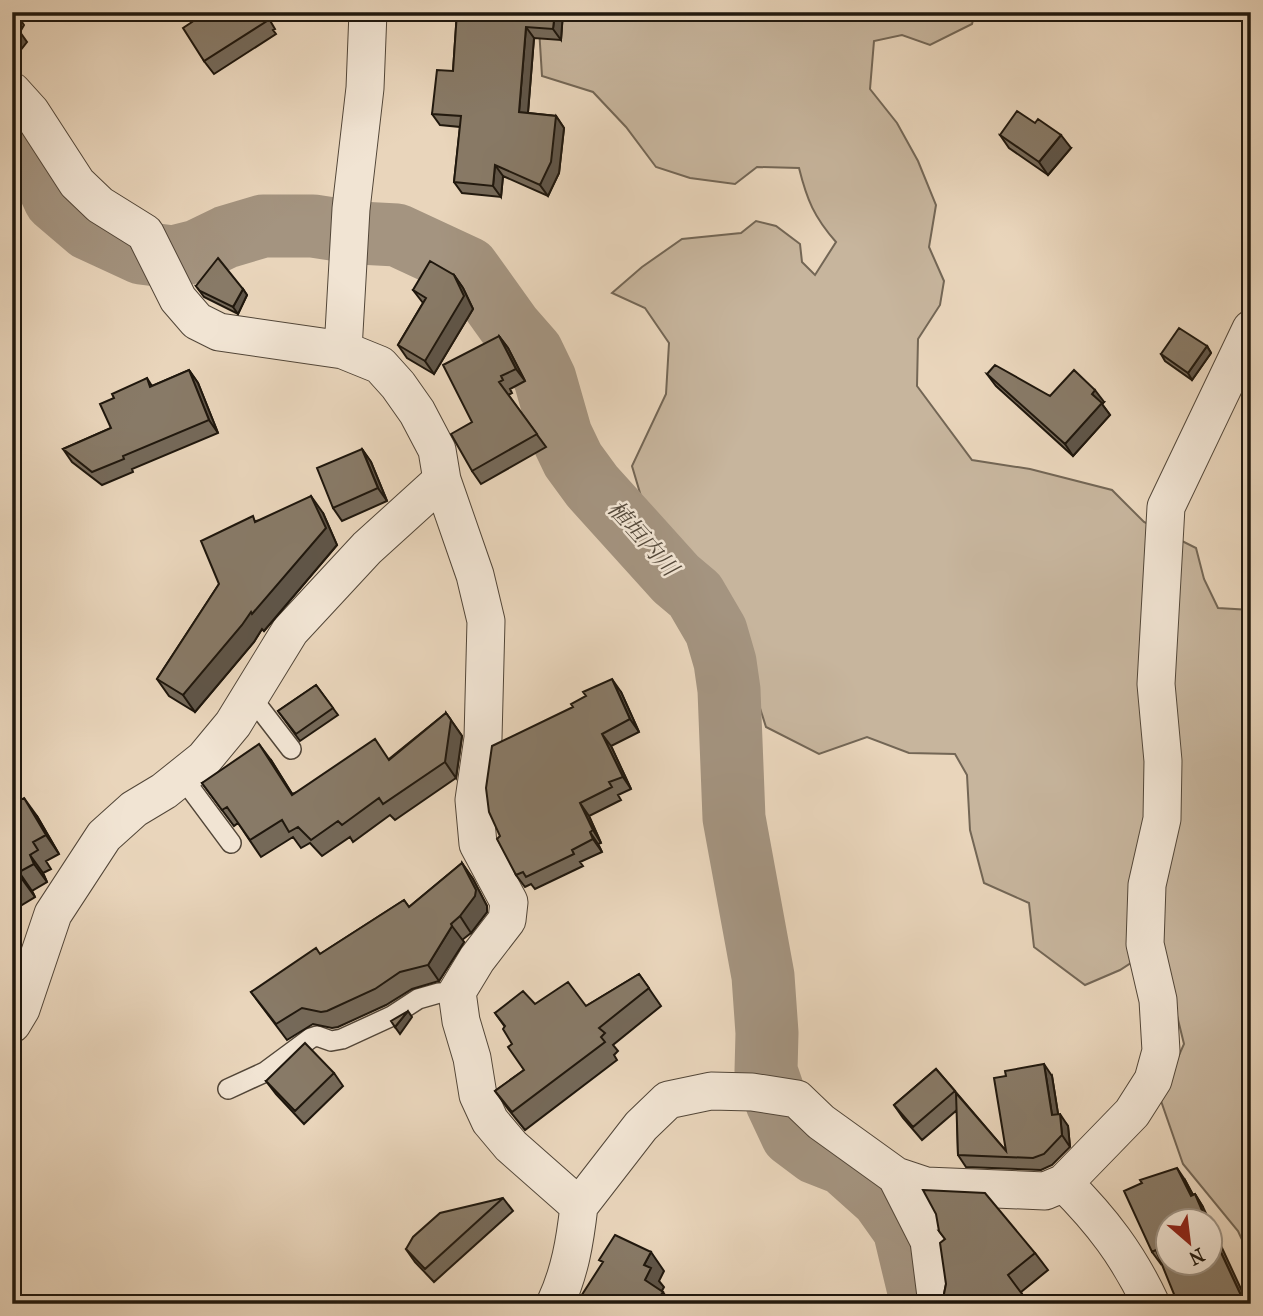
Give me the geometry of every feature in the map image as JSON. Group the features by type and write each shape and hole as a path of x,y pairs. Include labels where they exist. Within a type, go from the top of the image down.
{"street":[{"path":"343,350 351,209 365,88 368,12"},
{"path":"12,91 31,112 77,183 100,205 145,233 178,299 197,321 219,332 343,350 380,365 417,412 437,450 442,480 475,575 486,621 483,738 474,800 478,844 509,902 507,920 477,959 457,992 461,1021 472,1058 478,1095 490,1121 511,1146 579,1206"},
{"path":"555,1304 566,1281 579,1206 641,1126 668,1100 711,1091 752,1092 797,1099 821,1122 896,1176 926,1186 988,1190 1045,1191 1065,1183 1132,1113 1153,1080 1161,1051 1158,1000 1145,944 1147,885 1162,819 1163,761 1156,684 1166,507 1251,329"},
{"path":"12,1024 22,1009 54,914 104,836 134,808 164,792 204,759 233,724 290,631 323,592 393,522 442,480"},
{"path":"896,1176 929,1241 937,1304"},
{"path":"1065,1183 1096,1215 1125,1253 1151,1304"}],"lane":[{"path":"251,697 291,749"},
{"path":"182,777 231,843"},
{"path":"228,1089 265,1072 311,1038 317,1036 331,1041 342,1039 392,1016 418,999 439,993 457,992"}],"shaded area":[{"path":"538,12 975,12 972,24 930,45 902,35 874,41 870,89 897,123 918,161 936,205 929,247 944,281 940,305 918,339 917,386 972,460 1030,469 1112,490 1144,522 1196,548 1204,579 1218,608 1251,610 1251,1259 1238,1231 1224,1214 1224,1208 1219,1208 1183,1164 1160,1098 1184,1044 1157,946 1120,970 1085,985 1034,947 1029,903 984,883 970,830 967,775 955,754 909,753 867,737 819,754 766,727 746,664 744,623 726,592 643,503 632,466 666,394 669,343 645,308 612,293 642,267 682,239 741,233 756,221 776,226 800,244 802,262 815,275 836,242 812,208 799,168 757,167 735,184 690,178 656,167 626,127 593,92 542,76"}],"building":[{"path":"264,12 267,21 204,61 183,28 192,22 186,14"},
{"path":"457,12 555,12 553,29 526,27 519,112 556,116 551,162 540,185 495,165 493,186 454,182 461,116 432,114 437,70 453,71"},
{"path":"12,25 18,29 12,36"},
{"path":"1017,111 1035,123 1038,119 1061,135 1039,162 1000,135"},
{"path":"218,258 243,289 233,307 200,291 196,286"},
{"path":"430,261 454,275 464,296 425,361 398,345 426,298 413,290"},
{"path":"1179,328 1207,346 1188,373 1161,354"},
{"path":"499,336 516,369 501,376 503,380 499,382 537,434 472,471 451,434 472,422 443,365"},
{"path":"995,365 1050,396 1074,370 1095,390 1092,394 1102,403 1065,444 987,374"},
{"path":"189,370 209,420 92,472 63,449 111,428 100,404 114,398 112,394 147,378 150,387"},
{"path":"362,449 378,488 333,508 317,468"},
{"path":"311,496 326,528 252,614 251,612 183,695 157,679 219,584 201,541 253,516 255,522"},
{"path":"612,679 630,719 602,734 623,777 609,782 612,787 580,803 593,830 590,832 593,839 572,850 574,854 526,877 523,872 516,875 497,839 500,836 489,812 486,788 492,746 573,707 571,704 586,696 583,692"},
{"path":"316,685 333,708 296,734 278,711"},
{"path":"446,713 451,720 445,762 383,804 379,798 342,825 338,821 311,840 298,827 289,832 282,820 250,840 227,807 222,810 202,783 259,744 292,795 375,739 389,760"},
{"path":"24,798 46,835 33,842 38,850 30,855 34,864 19,872 22,879 12,885 12,805"},
{"path":"462,863 476,890 475,896 451,924 428,965 400,972 375,989 327,1011 302,1008 276,1024 251,992 316,948 320,954 404,900 409,907"},
{"path":"639,974 649,988 599,1028 605,1033 601,1037 605,1042 512,1112 495,1091 524,1070 508,1047 512,1044 503,1029 505,1026 495,1013 523,991 535,1004 568,982 586,1006"},
{"path":"408,1011 395,1027 391,1021"},
{"path":"305,1043 334,1073 295,1111 266,1081"},
{"path":"1044,1064 1052,1115 1060,1114 1062,1135 1044,1154 1033,1158 958,1155 956,1093 1006,1151 994,1078 1006,1076 1005,1071"},
{"path":"936,1069 955,1091 913,1127 894,1105"},
{"path":"1177,1168 1191,1196 1195,1194 1201,1208 1154,1208 1152,1252 1124,1191 1142,1183 1140,1180"},
{"path":"923,1190 985,1193 1035,1253 1008,1275 1022,1294 1014,1304 936,1304 944,1294 946,1284 940,1243 945,1239 939,1231 936,1214"},
{"path":"503,1198 425,1269 406,1249 413,1237 440,1213"},
{"path":"615,1235 651,1252 644,1265 651,1268 645,1280 663,1292 654,1304 576,1304 603,1262 599,1260"},
{"path":"1224,1259 1245,1304 1178,1304 1167,1278 1224,1278"},
{"path":"907,1296 914,1304 887,1304"}],"waterway":[{"name":"植垣内川","path":"12,121 36,159 55,200 89,229 141,253 173,257 197,251 226,237 263,226 313,226 397,235 468,268 511,328 532,352 545,379 561,435 573,460 592,486 676,579 695,595 716,631 725,662 729,690 734,818 763,976 767,1033 766,1071 792,1135 816,1153 844,1164 882,1198 904,1229 922,1304"}]}
